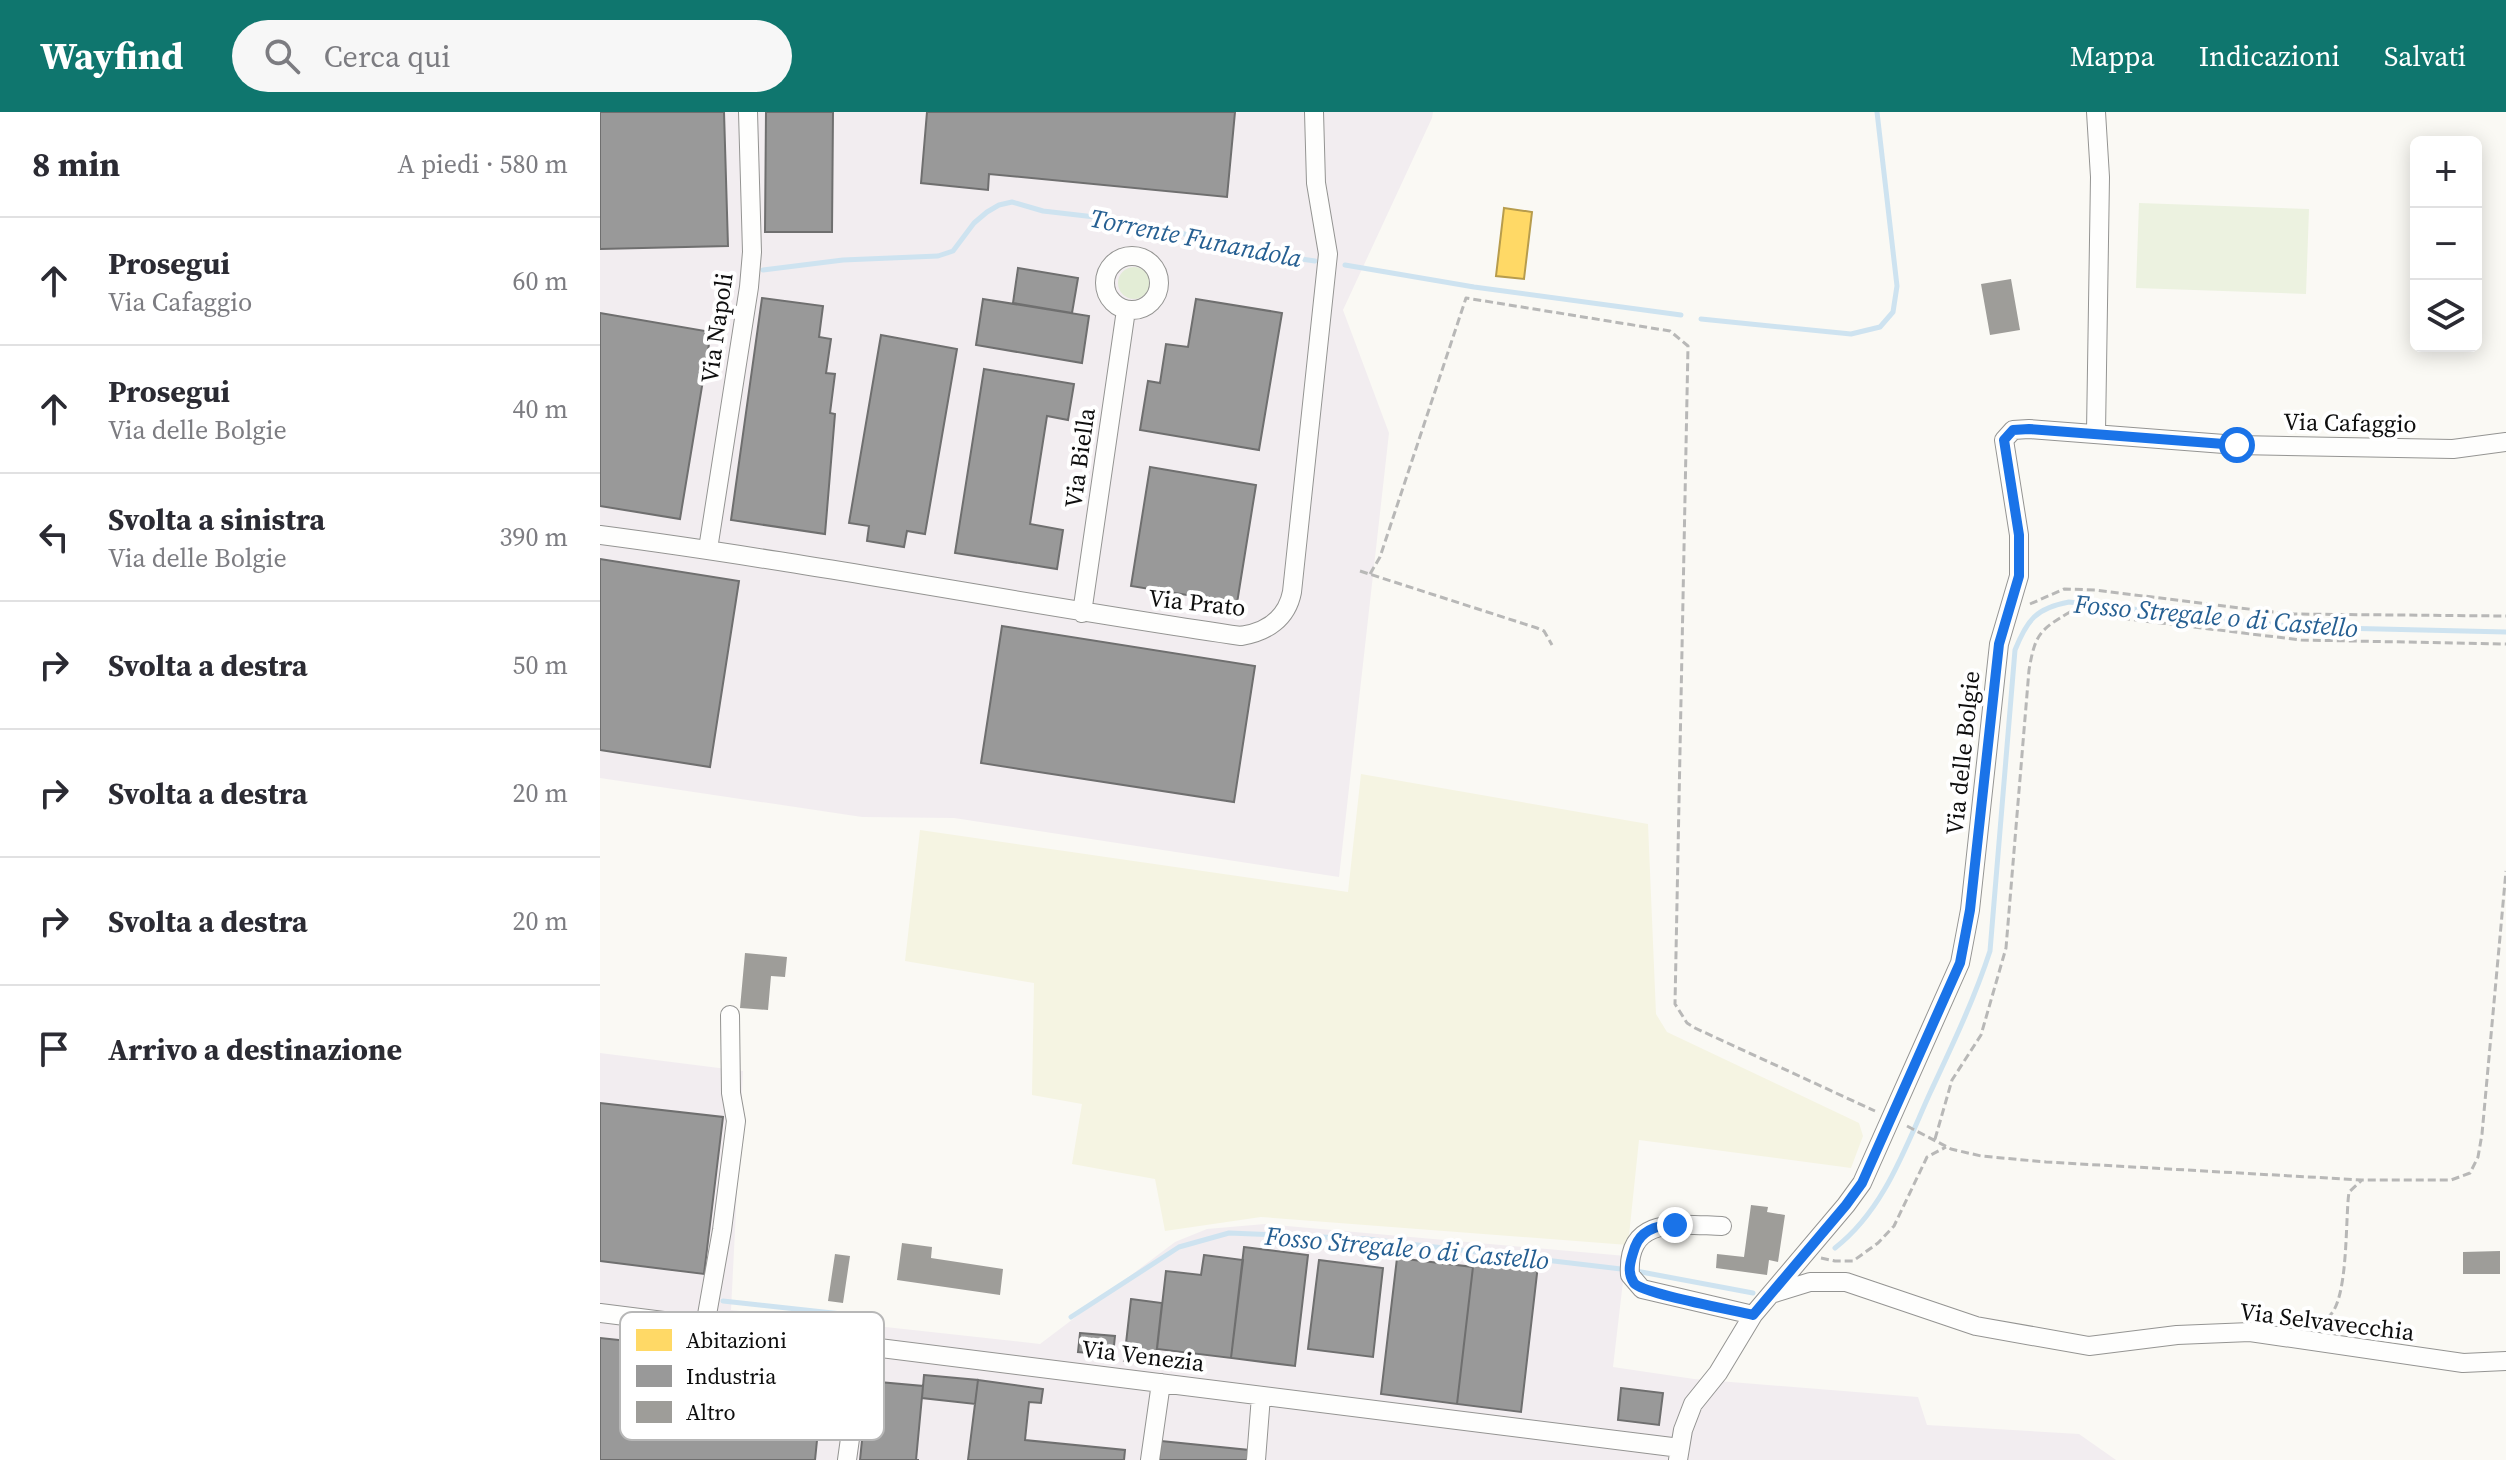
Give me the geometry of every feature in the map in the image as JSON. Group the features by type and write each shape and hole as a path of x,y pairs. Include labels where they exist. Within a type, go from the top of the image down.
{"street":[{"name":"Via Napoli","path":"708,549 749,287 752,252 748,112"},
{"name":"Via Prato","path":"600,535 708,549 1082,613 1241,636 1276,622 1290,601 1328,254 1316,183 1314,112"},
{"path":"2096,112 2100,177 2096,432"},
{"name":"Via Biella","path":"1082,613 1126,310"},
{"name":"Via delle Bolgie","path":"1679,1454 1683,1430 1693,1404 1718,1373 1753,1315 1862,1183 1895,1120 1960,963 1970,910 1999,644 2019,576 2019,535 2004,440 2013,430 2096,432"},
{"name":"Via Cafaggio","path":"2096,432 2237,445 2453,449 2506,442"},
{"path":"707,1312 736,1121 731,1093 730,1015"},
{"path":"1722,1226 1665,1225 1647,1231 1637,1241 1630,1275 1642,1289 1753,1315"},
{"name":"Via Selvavecchia","path":"1771,1294 1810,1282 1846,1282 1976,1326 2089,1346 2177,1335 2250,1332 2463,1363 2506,1361"},
{"name":"Via Venezia","path":"600,1313 620,1315"},
{"name":"Via Venezia","path":"884,1349 1261,1396 1679,1454"},
{"path":"1150,1460 1161,1383"},
{"path":"1256,1460 1261,1396"},
{"path":"847,1460 850,1440"}],"path":[{"path":"1370,574 1380,557 1466,298 1670,331 1685,341 1688,361 1675,1004 1687,1023 1695,1028 1930,1136 1946,1147 1981,1156 2046,1162 2362,1180 2451,1180 2470,1173 2478,1157 2506,871"},
{"path":"1360,571 1537,628 1549,636 1552,645"},
{"path":"2028,605 2064,589 2095,590 2289,614 2506,616"},
{"path":"1935,1139 1952,1080 1981,1035 2006,948 2029,670 2034,641 2045,626 2070,612 2301,640 2506,644"},
{"path":"1835,1261 1853,1261 1878,1243 1894,1226 1927,1157 1946,1147"},
{"path":"2295,1339 2304,1330 2330,1316 2337,1303 2344,1276 2345,1216 2349,1192 2362,1180"}],"shaded area":[{"path":"600,112 1433,112 1343,310 1389,433 1339,877 954,818 862,817 600,778"},
{"path":"600,1053 743,1071 731,1310 749,1312 620,1312 620,1440 884,1440 884,1327 1040,1344 1175,1242 1207,1229 1265,1224 1626,1256 1613,1367 1694,1379 1918,1397 1927,1425 2079,1434 2116,1460 600,1460"}],"green space":[{"path":"2139,203 2309,209 2306,294 2136,288"},
{"path":"1134,267 1146,271 1150,283 1146,295 1134,299 1122,295 1118,283 1122,271"},
{"path":"1361,774 1648,824 1656,1014 1667,1032 1859,1123 1863,1136 1851,1168 1639,1140 1628,1245 1261,1217 1165,1231 1155,1179 1072,1164 1082,1104 1032,1095 1034,983 905,961 920,830 1348,892"}],"building: Abitazioni":[{"path":"1504,208 1532,212 1524,279 1496,276"}],"building: Industria":[{"path":"600,112 724,112 728,246 600,249"},
{"path":"766,112 833,112 832,232 765,232"},
{"path":"927,112 1235,112 1227,197 989,174 988,190 921,183"},
{"path":"1018,268 1078,278 1072,313 1013,303"},
{"path":"762,298 823,306 819,337 831,339 826,373 835,374 830,413 835,414 825,534 731,520"},
{"path":"983,299 1089,316 1082,363 976,345"},
{"path":"1196,299 1282,313 1259,450 1140,430 1148,381 1160,383 1166,344 1188,347"},
{"path":"600,313 711,332 680,519 600,506"},
{"path":"881,335 957,349 925,534 907,531 904,547 867,541 869,526 849,523"},
{"path":"984,369 1074,384 1068,420 1047,416 1030,524 1063,530 1057,569 955,553"},
{"path":"1150,467 1256,485 1237,603 1131,586"},
{"path":"600,559 739,581 710,767 600,750"},
{"path":"1002,626 1255,666 1234,802 981,763"},
{"path":"600,1103 723,1117 704,1274 600,1261"},
{"path":"1244,1247 1308,1255 1295,1366 1231,1358"},
{"path":"1204,1255 1243,1260 1231,1358 1157,1349 1166,1271 1201,1275"},
{"path":"1397,1258 1473,1267 1457,1404 1381,1394"},
{"path":"1474,1258 1538,1265 1521,1412 1457,1404"},
{"path":"1319,1260 1383,1268 1373,1357 1308,1349"},
{"path":"1131,1299 1162,1303 1155,1365 1124,1361"},
{"path":"1080,1333 1115,1336 1113,1355 1078,1352"},
{"path":"600,1338 620,1340 620,1440 817,1440 815,1460 600,1460"},
{"path":"924,1375 978,1380 975,1404 922,1398"},
{"path":"978,1380 1043,1389 1041,1403 1029,1402 1025,1440 1125,1450 1124,1460 968,1460"},
{"path":"884,1382 923,1386 916,1460 860,1460 862,1440 884,1440"},
{"path":"1621,1388 1663,1393 1659,1425 1618,1420"},
{"path":"1161,1441 1249,1450 1249,1460 1159,1460"}],"building: Altro":[{"path":"2011,279 2020,330 1990,335 1981,284"},
{"path":"745,953 787,957 785,977 771,976 768,1010 740,1008"},
{"path":"1751,1205 1768,1207 1767,1212 1785,1215 1778,1262 1769,1260 1767,1275 1716,1268 1717,1254 1744,1257"},
{"path":"902,1243 932,1247 931,1258 1003,1269 1000,1295 897,1280"},
{"path":"2500,1251 2500,1274 2463,1274 2463,1252"},
{"path":"835,1254 850,1256 843,1303 828,1301"}],"waterway":[{"name":"Torrente Funandola","path":"1701,319 1851,334 1880,327 1893,312 1897,286 1877,112"},
{"name":"Torrente Funandola","path":"763,270 843,260 938,256 953,251 974,223 987,212 1012,202 1043,211 1138,222 1254,252 1315,261"},
{"name":"Torrente Funandola","path":"1345,265 1474,287 1681,315"},
{"name":"Fosso Stregale o di Castello","path":"1835,1248 1867,1215 1892,1177 1962,1023 1990,951 2015,650 2034,617 2048,608 2069,602 2296,627 2506,632"},
{"name":"Fosso Stregale o di Castello","path":"1071,1317 1179,1247 1229,1233 1367,1239 1621,1269"},
{"name":"Fosso Stregale o di Castello","path":"1636,1271 1753,1293"},
{"name":"Fosso Stregale o di Castello","path":"723,1301 823,1312"}],"route":[{"path":"1675,1225 1655,1227 1637,1241 1630,1268 1636,1285 1655,1293 1753,1315 1862,1183 1960,963 1970,910 1999,644 2019,576 2019,535 2004,440 2013,430 2029,429 2237,445"}]}
